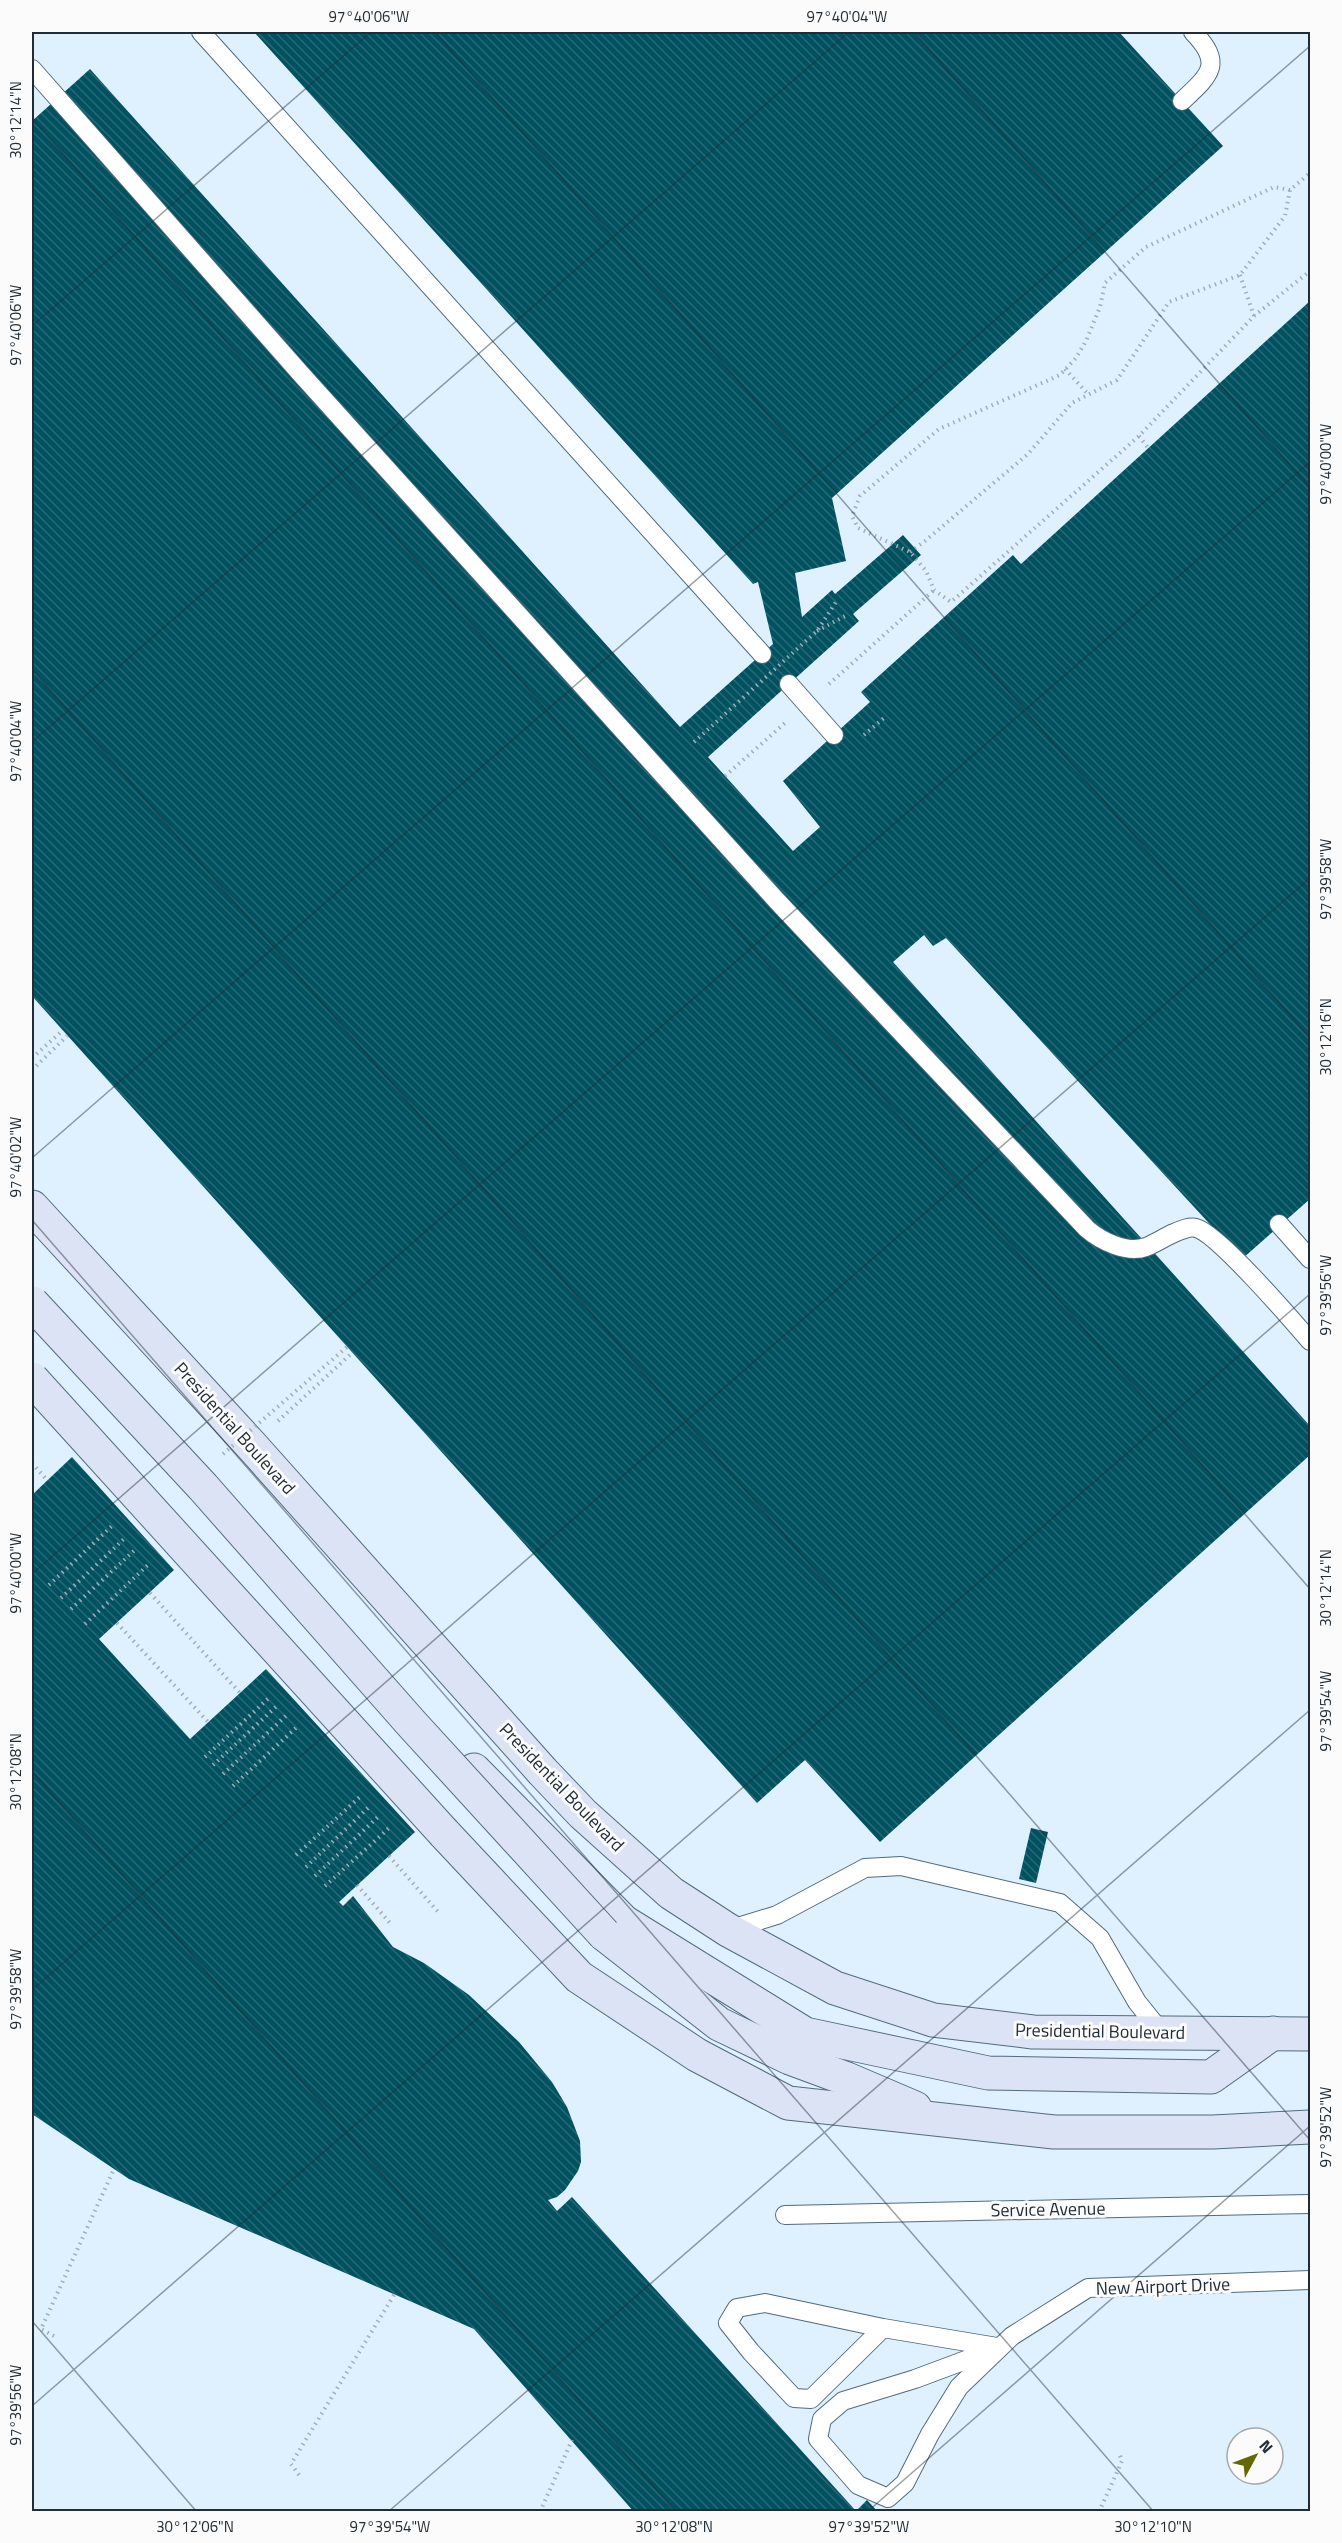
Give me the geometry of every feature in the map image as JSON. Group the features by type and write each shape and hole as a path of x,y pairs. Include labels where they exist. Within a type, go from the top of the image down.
{"main road":[{"name":"Presidential Boulevard","path":"32,1207 251,1445 575,1806 671,1893 728,1930 835,1988 933,2020 1033,2032 1311,2034"},
{"path":"32,1286 478,1774 624,1922 805,2034 988,2073 1211,2077 1274,2033"},
{"path":"32,1303 203,1487 411,1723 604,1934 719,2024 790,2058 848,2079 950,2122"},
{"path":"32,1379 407,1792 579,1977 697,2055 788,2103 950,2122 1054,2133 1214,2132 1311,2127"}],"lane":[{"path":"201,32 762,654"},
{"path":"1182,101 1207,77 1212,62 1208,51 1193,32"},
{"path":"32,69 293,366 761,884 1086,1229 1101,1241 1116,1246 1143,1249 1183,1229 1195,1227 1206,1232 1234,1258 1311,1341"},
{"path":"789,684 834,735"},
{"path":"1279,1224 1311,1259"},
{"path":"728,1930 777,1916 865,1868 901,1866 1048,1900 1060,1903 1100,1938 1137,2002 1162,2033"},
{"name":"Service Avenue","path":"785,2214 1311,2204"},
{"name":"New Airport Drive","path":"998,2348 1088,2288 1309,2281"},
{"path":"883,2328 811,2399 794,2398 751,2352 728,2323 737,2308 765,2303 883,2328 998,2348"},
{"path":"998,2348 959,2387 930,2434 905,2483 888,2498 858,2485 818,2439 822,2419 843,2401 915,2379 998,2348"}],"path":[{"path":"910,552 1028,454 1072,403 1117,380 1169,302 1240,275 1284,216 1290,190 1311,173"},
{"path":"957,606 934,590 926,571 910,552 858,528 852,516 856,500 939,429 1060,375 1076,358 1086,341 1100,307 1105,283 1146,247 1274,187 1290,190"},
{"path":"951,602 1139,436 1254,316 1311,271"},
{"path":"1240,275 1254,316"},
{"path":"1065,369 1088,394"},
{"path":"1139,436 1149,449"},
{"path":"822,689 934,590"},
{"path":"817,631 836,602"},
{"path":"694,742 817,631 847,615"},
{"path":"32,1058 62,1031"},
{"path":"32,1070 67,1036"},
{"path":"230,1448 347,1347"},
{"path":"32,1463 47,1480"},
{"path":"61,1598 133,1530"},
{"path":"85,1624 176,1539"},
{"path":"150,1593 240,1693"},
{"path":"117,1623 208,1722"},
{"path":"205,1757 306,1681"},
{"path":"223,1774 306,1681"},
{"path":"306,1867 407,1792"},
{"path":"325,1886 407,1792"},
{"path":"388,1856 439,1913"},
{"path":"357,1885 390,1923"},
{"path":"54,2336 41,2329 114,2169"},
{"path":"299,2475 291,2464 394,2295"},
{"path":"540,2511 572,2440"},
{"path":"1099,2511 1122,2461 1119,2453"}],"building":[{"path":"254,32 1119,32 1223,146 832,498 846,561 795,573 802,617 832,590 835,594 903,535 921,555 853,614 859,621 708,757 793,851 820,827 783,781 870,702 861,692 1013,555 1021,564 1310,301 1310,1199 1242,1259 946,938 933,946 924,935 893,962 1310,1426 1310,1455 880,1842 805,1760 757,1803 32,996 32,121 90,69 680,727 773,644 758,582 753,584"},
{"path":"72,1457 174,1570 99,1639 190,1739 266,1669 415,1832 339,1902 343,1906 353,1896 393,1947 424,1963 469,1995 519,2042 552,2082 567,2107 580,2141 581,2162 578,2171 565,2190 557,2197 548,2200 557,2211 572,2197 856,2511 867,2500 878,2512 634,2512 474,2329 129,2179 32,2114 32,1495"},
{"path":"1031,1828 1048,1832 1036,1883 1019,1879"}]}
